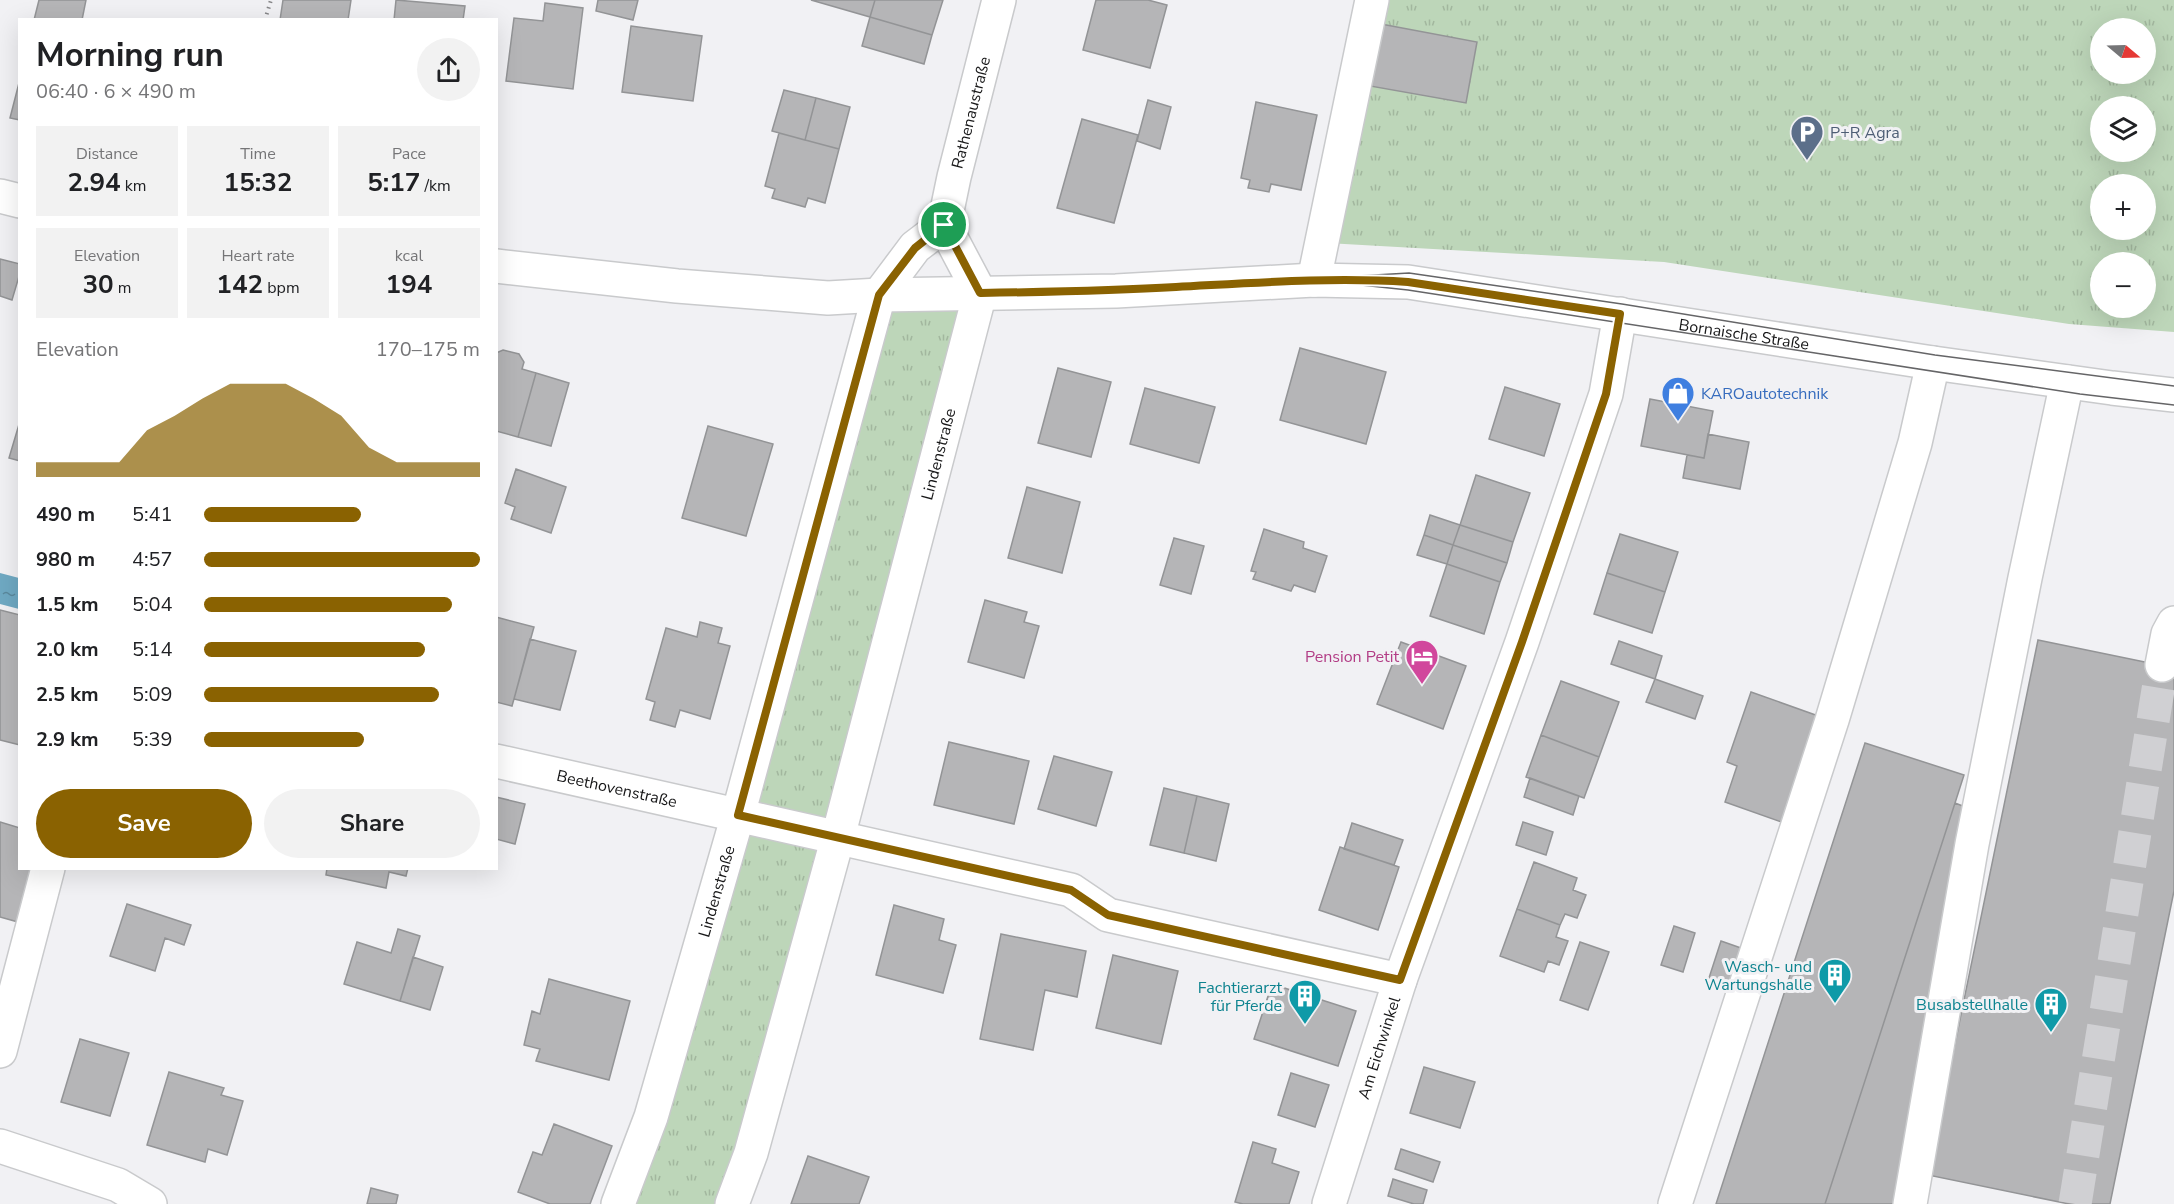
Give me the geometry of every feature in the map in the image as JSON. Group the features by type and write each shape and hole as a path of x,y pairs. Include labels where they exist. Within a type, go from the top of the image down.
{"street":[{"name":"Rathenaustraße","path":"944,225 999,0"},
{"path":"1314,280 1372,0"},
{"path":"0,196 18,200"},
{"path":"879,295 915,248 944,225 980,293"},
{"name":"Bornaische Straße","path":"498,267 676,286 828,298 1116,291 1314,280 1408,282 1933,363 2174,395"},
{"name":"Lindenstraße","path":"732,1204 751,1153 838,837 980,293"},
{"name":"Lindenstraße","path":"618,1204 651,1117 738,815 879,295"},
{"name":"Am Eichwinkel","path":"1329,1204 1400,980 1522,642 1606,394 1620,314"},
{"path":"1675,1204 1832,720 1915,443 1933,363"},
{"path":"1910,1204 1972,844 2067,382"},
{"path":"2162,665 2168,634 2174,623"},
{"name":"Beethovenstraße","path":"498,761 1071,890 1108,915 1400,980"},
{"path":"0,1051 47,870"},
{"path":"0,1146 118,1185 150,1204"}],"path":[{"path":"266,18 271,0"}],"green space":[{"name":"P+R Agra","path":"1357,0 2174,0 2174,332 2069,324 1664,262 1309,242"},
{"path":"980,293 732,1204 618,1204 879,295"}],"water":[{"path":"0,573 18,578 18,609 0,604"}],"building":[{"path":"39,0 86,0 82,18 34,18"},
{"path":"283,0 351,0 348,18 280,18"},
{"path":"396,0 465,6 463,18 394,18"},
{"path":"598,0 638,0 633,20 596,11"},
{"path":"811,0 875,0 870,17"},
{"path":"875,0 943,0 932,35 870,17"},
{"path":"1096,0 1148,0 1167,5 1150,68 1083,50"},
{"path":"545,3 583,8 573,89 506,81 514,18 543,21"},
{"path":"870,17 932,35 924,64 862,46"},
{"path":"1381,24 1477,42 1466,103 1370,86"},
{"path":"631,26 702,36 693,101 622,92"},
{"path":"18,87 18,120 10,118"},
{"path":"784,90 816,98 805,140 772,131"},
{"path":"816,98 850,107 839,149 805,140"},
{"path":"1148,100 1171,107 1160,149 1137,141"},
{"path":"1256,102 1317,115 1301,190 1271,184 1269,192 1248,188 1250,180 1241,178"},
{"path":"1082,119 1138,135 1114,223 1057,208"},
{"path":"779,133 839,149 825,203 808,198 805,207 772,198 775,189 765,186"},
{"path":"0,259 18,264 18,280 12,300 0,296"},
{"path":"1300,348 1386,372 1366,444 1280,420"},
{"path":"503,350 519,354 524,362 522,369 536,373 518,437 498,432 498,352"},
{"path":"1058,368 1111,382 1091,457 1038,443"},
{"path":"536,373 569,383 551,446 518,437"},
{"path":"1505,387 1560,404 1544,456 1489,439"},
{"path":"1145,388 1215,407 1199,463 1130,444"},
{"name":"KAROautotechnik","path":"1650,399 1713,411 1704,458 1641,446"},
{"path":"708,426 773,444 746,536 682,518"},
{"path":"18,428 18,460 9,458"},
{"path":"1708,434 1749,442 1740,489 1683,478 1687,455 1704,458"},
{"path":"516,469 566,487 551,533 511,519 515,507 505,503"},
{"path":"1476,475 1530,493 1513,542 1460,525"},
{"path":"1027,487 1080,502 1062,573 1008,558"},
{"path":"1430,515 1460,525 1453,545 1424,535"},
{"path":"1460,525 1513,542 1507,563 1453,545"},
{"path":"1264,529 1304,542 1303,548 1327,556 1315,592 1294,585 1291,591 1253,579 1256,572 1251,571"},
{"path":"1620,534 1678,552 1665,592 1607,573"},
{"path":"1424,535 1453,545 1447,564 1417,555"},
{"path":"1174,538 1204,546 1191,594 1160,585"},
{"path":"1453,545 1507,563 1500,582 1447,564"},
{"path":"1447,564 1500,582 1484,634 1430,616"},
{"path":"1607,573 1665,592 1652,633 1594,614"},
{"path":"985,600 1027,612 1024,622 1039,626 1024,678 968,662"},
{"path":"0,610 18,614 18,744 0,740"},
{"path":"498,618 534,627 512,706 498,702"},
{"path":"700,622 722,628 718,643 730,646 710,719 680,710 675,727 650,720 655,702 646,699 666,628 697,637"},
{"path":"530,639 576,651 560,710 514,699"},
{"name":"Busabstellhalle","path":"2038,640 2174,668 2174,891 2110,1204 2069,1204 1928,1175"},
{"path":"1619,641 1662,656 1655,679 1611,664"},
{"name":"Pension Petit","path":"1401,642 1466,666 1443,729 1377,704"},
{"path":"1655,679 1703,696 1695,719 1646,702"},
{"path":"1561,681 1619,702 1599,757 1541,735"},
{"path":"1751,692 1824,718 1787,824 1725,802 1737,766 1727,762"},
{"path":"1541,735 1599,757 1584,798 1526,777"},
{"path":"949,742 1029,761 1014,824 934,805"},
{"name":"Wasch- und Wartungshalle","path":"1865,743 1964,775 1955,803 1825,1204 1716,1204"},
{"path":"1054,756 1112,772 1096,826 1038,809"},
{"path":"1530,778 1579,796 1573,815 1524,797"},
{"path":"1164,788 1197,796 1184,853 1150,845"},
{"path":"1197,796 1229,804 1216,861 1184,853"},
{"path":"498,797 525,804 515,844 498,840"},
{"path":"1955,803 1973,810 1894,1204 1825,1204"},
{"path":"0,822 18,827 18,870 32,870 18,922 0,917"},
{"path":"1523,822 1553,832 1546,855 1516,845"},
{"path":"1352,823 1403,840 1394,865 1344,849"},
{"path":"1340,847 1399,867 1378,930 1319,910"},
{"path":"1534,862 1577,878 1573,890 1586,895 1577,918 1565,914 1560,925 1517,909"},
{"path":"327,870 408,870 406,876 389,872 386,888 326,875"},
{"path":"127,904 191,925 184,945 165,938 155,971 110,956"},
{"path":"894,905 944,919 939,940 956,945 943,993 876,975"},
{"path":"1517,909 1560,925 1556,937 1568,941 1559,965 1548,961 1544,972 1500,956"},
{"path":"1674,926 1695,933 1683,972 1661,965"},
{"path":"398,929 420,936 400,1001 344,984 357,942 391,953"},
{"path":"1001,934 1086,951 1077,997 1045,990 1033,1050 980,1039"},
{"path":"1721,941 1741,948 1728,987 1708,981"},
{"path":"1580,942 1609,952 1588,1010 1560,1000"},
{"path":"1113,955 1178,971 1161,1044 1096,1028"},
{"path":"413,957 443,967 430,1010 400,1001"},
{"path":"549,979 630,1001 609,1080 536,1061 540,1049 524,1045 532,1011 540,1014"},
{"name":"Fachtierarzt für Pferde","path":"1272,984 1356,1011 1338,1066 1254,1039"},
{"path":"80,1039 129,1053 110,1116 61,1102"},
{"path":"1424,1067 1475,1082 1460,1128 1410,1113"},
{"path":"169,1072 224,1088 221,1095 243,1101 227,1155 208,1149 205,1162 147,1145"},
{"path":"1291,1073 1329,1085 1315,1127 1278,1115"},
{"path":"554,1124 612,1146 590,1204 550,1204 518,1192 533,1152 542,1155"},
{"path":"1253,1142 1276,1149 1272,1163 1299,1172 1289,1204 1235,1202"},
{"path":"1401,1149 1440,1162 1433,1182 1395,1169"},
{"path":"808,1156 869,1177 859,1204 791,1204"},
{"path":"1393,1179 1427,1190 1423,1204 1414,1204 1388,1196"},
{"path":"371,1188 398,1195 396,1204 367,1204"}],"tunnel":[{"path":"2075,1204 2162,665"}],"tram line":[{"path":"1340,277 1409,273 1622,304 1935,355 2174,386"},
{"path":"1314,280 1408,290 2080,394 2174,405"}],"place":[{"name":"P+R Agra","path":"1807,161"},
{"name":"KAROautotechnik","path":"1678,422"},
{"name":"Pension Petit","path":"1422,685"},
{"name":"Wasch- und Wartungshalle","path":"1835,1004"},
{"name":"Fachtierarzt für Pferde","path":"1305,1025"},
{"name":"Busabstellhalle","path":"2051,1033"}],"route":[{"path":"944,225 980,293 1116,291 1301,280 1383,281 1408,282 1620,314 1606,394 1522,642 1400,980 1108,915 1071,890 738,815 879,295 915,248 944,225"}]}
